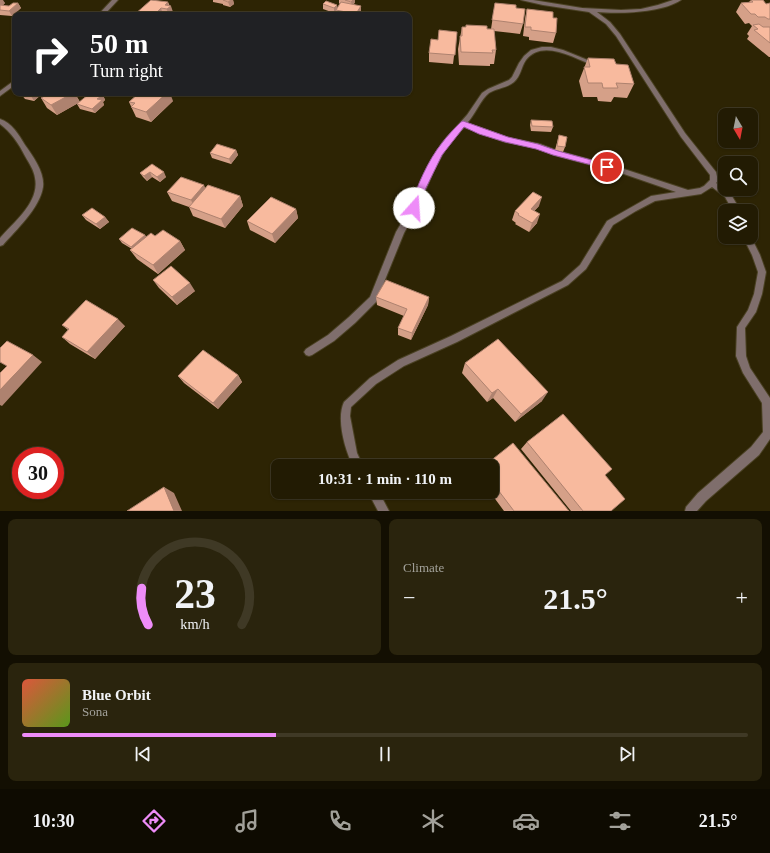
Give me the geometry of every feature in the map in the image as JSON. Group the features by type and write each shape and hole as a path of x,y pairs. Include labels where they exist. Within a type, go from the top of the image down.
{"street":[{"path":"104,12 115,0"},
{"path":"524,0 590,10 643,10 658,8 678,0"},
{"path":"354,459 352,454 345,416 347,405 369,384 401,363 454,339 565,283 583,267 610,223 654,198 701,190 712,184 714,181 713,174 683,135 637,68 613,28 590,10"},
{"path":"309,352 331,338 373,299 400,232 414,208 430,170 444,145 463,124 486,93 494,88 505,85 515,78 518,68 526,57 534,50 557,50 605,67"},
{"path":"0,94 3,89 12,84"},
{"path":"0,121 6,124 16,135 40,180 36,200 0,243"},
{"path":"463,124 507,140 538,146 556,153 622,171 686,192"},
{"path":"712,184 727,194 733,204"},
{"path":"690,511 702,497 755,451 768,433 767,402 746,370 741,356 741,327 754,306 762,272 750,244"},
{"path":"377,499 384,511"}],"building":[{"path":"151,0 168,2 165,5 171,6 167,9 161,8 157,12 137,12"},
{"path":"751,0 763,0 766,4 770,3 770,19 751,14 741,3 753,2"},
{"path":"326,1 337,5 334,8 323,4"},
{"path":"341,2 361,6 357,12 336,10"},
{"path":"13,3 18,3 9,11 0,10 0,5 9,6"},
{"path":"495,3 516,5 516,8 525,9 523,24 492,20"},
{"path":"527,9 553,12 553,18 557,18 556,33 531,30 531,27 525,27"},
{"path":"759,24 763,27 770,27 770,43 754,30 758,29 753,25"},
{"path":"466,25 487,26 487,29 494,29 496,50 492,50 493,53 461,52 460,36 462,36 462,27 466,27"},
{"path":"439,30 457,32 455,55 429,53 431,39 438,40"},
{"path":"588,58 614,59 616,64 628,65 634,84 616,83 618,88 603,88 602,83 588,83 584,67 590,67"},
{"path":"45,96 68,96 51,105 41,98"},
{"path":"86,96 102,96 97,99 102,100 92,109 77,104"},
{"path":"136,96 164,96 146,112 131,107 135,103 129,102"},
{"path":"531,120 552,121 553,127 532,126"},
{"path":"559,135 567,137 565,147 557,146"},
{"path":"217,144 236,150 229,159 210,153"},
{"path":"152,164 164,172 157,177 150,172 144,176 140,173"},
{"path":"181,177 204,185 191,200 167,192"},
{"path":"208,185 240,196 221,219 189,207"},
{"path":"533,192 542,197 531,209 540,214 532,223 518,215 519,214 515,211"},
{"path":"271,197 296,209 272,234 247,221"},
{"path":"92,208 105,217 96,224 82,215"},
{"path":"132,228 145,235 131,247 119,239"},
{"path":"163,230 180,241 153,265 130,250 151,233 155,236"},
{"path":"171,266 190,283 172,297 153,280"},
{"path":"386,280 429,297 412,333 398,328 407,309 376,297"},
{"path":"86,300 118,319 87,352 62,337 69,329 62,325"},
{"path":"498,339 548,392 521,414 498,389 492,393 465,363"},
{"path":"7,341 33,355 0,390 0,373 7,366 0,362 0,348"},
{"path":"203,350 238,375 213,403 178,376"},
{"path":"563,414 612,469 605,475 625,499 611,511 583,511 527,442"},
{"path":"513,443 569,511 514,511 499,491 499,459 493,459"},
{"path":"164,487 174,511 127,511"}],"route":[{"path":"414,208 438,154 463,124 507,140 538,146 556,153 579,158 607,167"}]}
